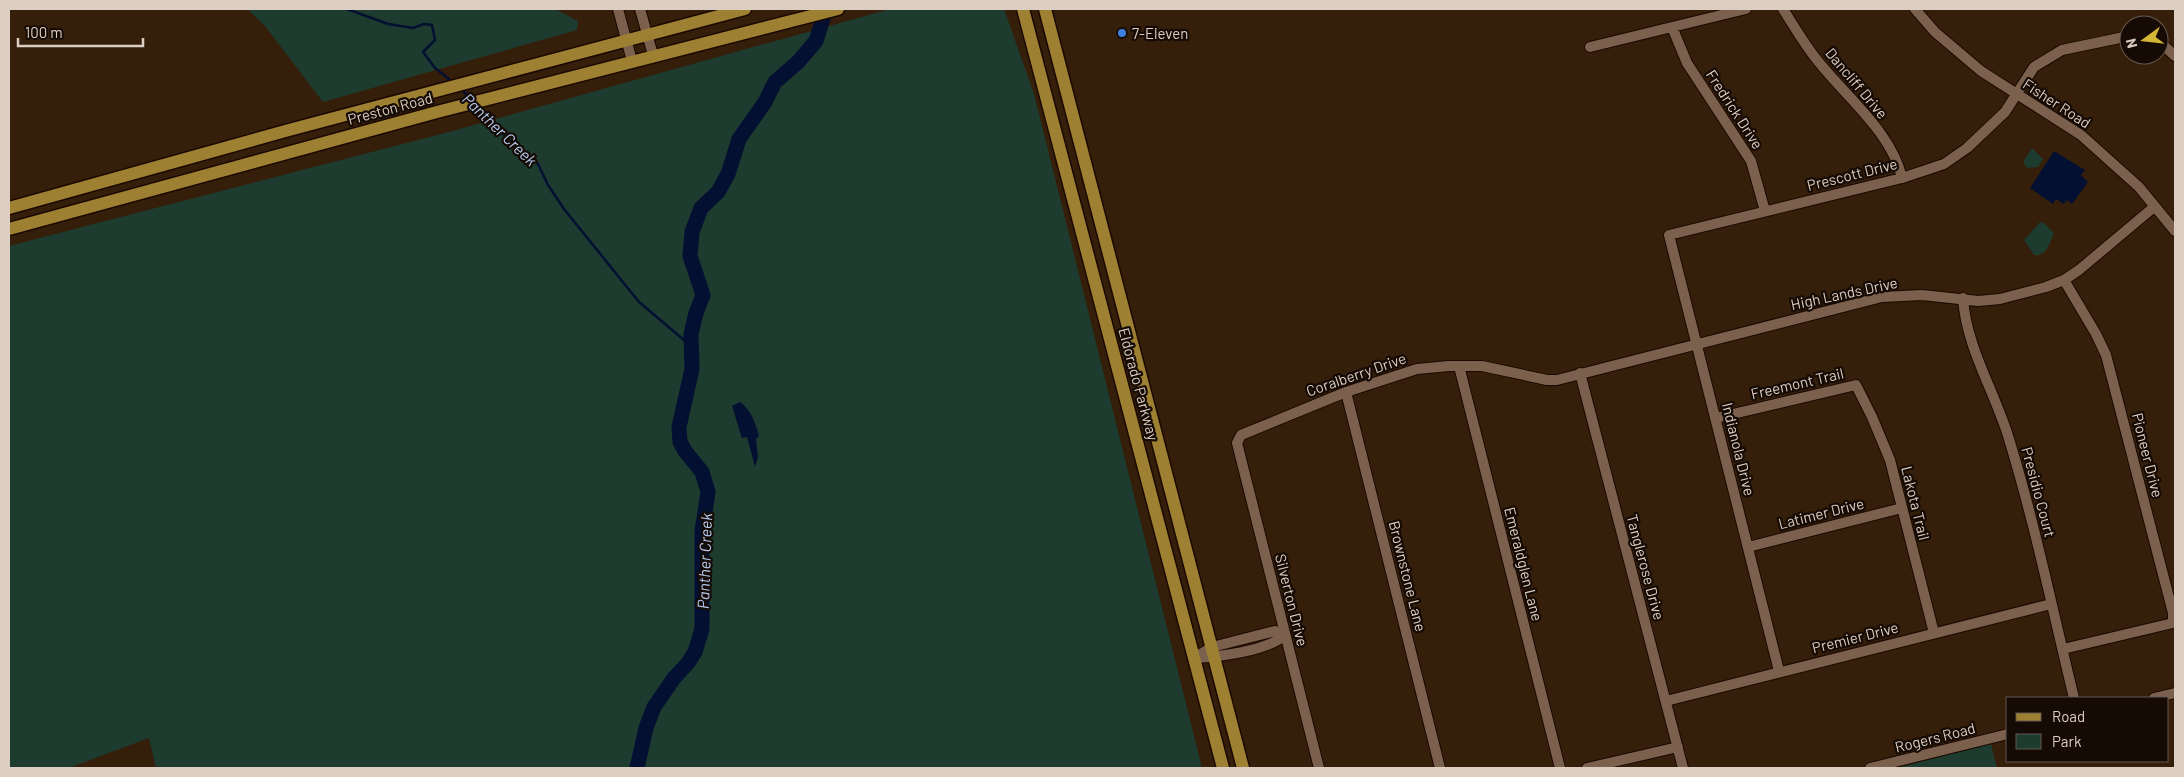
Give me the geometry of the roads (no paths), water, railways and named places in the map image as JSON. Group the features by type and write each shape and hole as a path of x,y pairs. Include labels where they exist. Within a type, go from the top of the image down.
{"main road":[{"name":"Preston Road","path":"9,208 744,9"},
{"name":"Preston Road","path":"9,229 437,112 838,9"},
{"name":"Eldorado Parkway","path":"1023,9 1223,768"},
{"name":"Eldorado Parkway","path":"1045,9 1243,768"},
{"path":"1058,144 1080,138"},
{"path":"189,158 195,178"},
{"path":"1103,312 1124,306"}],"street":[{"path":"618,9 632,61"},
{"path":"640,9 653,55"},
{"path":"1590,47 1746,9"},
{"name":"Dancliff Drive","path":"1783,9 1820,64 1888,146 1899,167 1902,178"},
{"name":"Fisher Road","path":"1915,9 1953,48 2015,94 2081,135 2139,187 2175,231"},
{"name":"Fredrick Drive","path":"1672,27 1687,63 1751,161 1765,211"},
{"name":"Prescott Drive","path":"1669,235 1902,178 1944,164 1967,148 2005,112 2034,67 2062,50 2119,38"},
{"name":"High Lands Drive","path":"1695,344 1882,297 1900,295 1963,298 1978,301 2000,299 2064,280 2096,257 2154,206"},
{"name":"Indianola Drive","path":"1669,235 1779,671"},
{"name":"Pioneer Drive","path":"2062,649 2173,623 2173,613 2108,364 2096,334 2064,280"},
{"name":"Presidio Court","path":"1963,298 1967,331 1996,400 2020,474 2074,697"},
{"name":"Coralberry Drive","path":"1238,438 1246,432 1346,392 1417,369 1482,366 1547,380 1557,380 1695,344"},
{"name":"Emeraldglen Lane","path":"1459,366 1560,768"},
{"name":"Tanglerose Drive","path":"1580,373 1683,768"},
{"name":"Freemont Trail","path":"1716,418 1856,385"},
{"name":"Lakota Trail","path":"1856,385 1890,460 1934,633"},
{"name":"Brownstone Lane","path":"1346,392 1440,768"},
{"name":"Silverton Drive","path":"1238,438 1237,443 1319,768"},
{"name":"Latimer Drive","path":"1748,547 1902,508"},
{"name":"Premier Drive","path":"1666,700 2051,604"},
{"path":"1194,658 1213,652 1277,641 1285,634"},
{"path":"2158,697 2175,693"},
{"name":"Rogers Road","path":"1870,768 2006,734"},
{"path":"1587,768 1678,747"}],"water":[{"path":"2054,151 2085,170 2081,175 2088,182 2072,204 2067,200 2064,204 2056,199 2053,204 2030,188"},
{"path":"740,402 752,417 759,436 756,439 758,457 755,467 747,437 742,438 732,406"}],"waterway":[{"name":"Panther Creek","path":"347,9 388,24 413,28 424,24 432,25 435,40 423,52 435,68 454,83"},
{"name":"Panther Creek","path":"637,768 646,728 654,707 695,652 702,629 702,531 708,492 702,472 680,442 679,427 692,369 691,334 703,295 690,256 692,232 701,208 718,192 728,174 739,139 765,102 775,82 798,62 816,41 826,9"},
{"name":"Panther Creek","path":"460,88 470,98"},
{"name":"Panther Creek","path":"478,106 514,146 538,164 548,185 564,209 639,302 691,346"}],"place":[{"name":"7-Eleven","path":"1122,33"}]}
